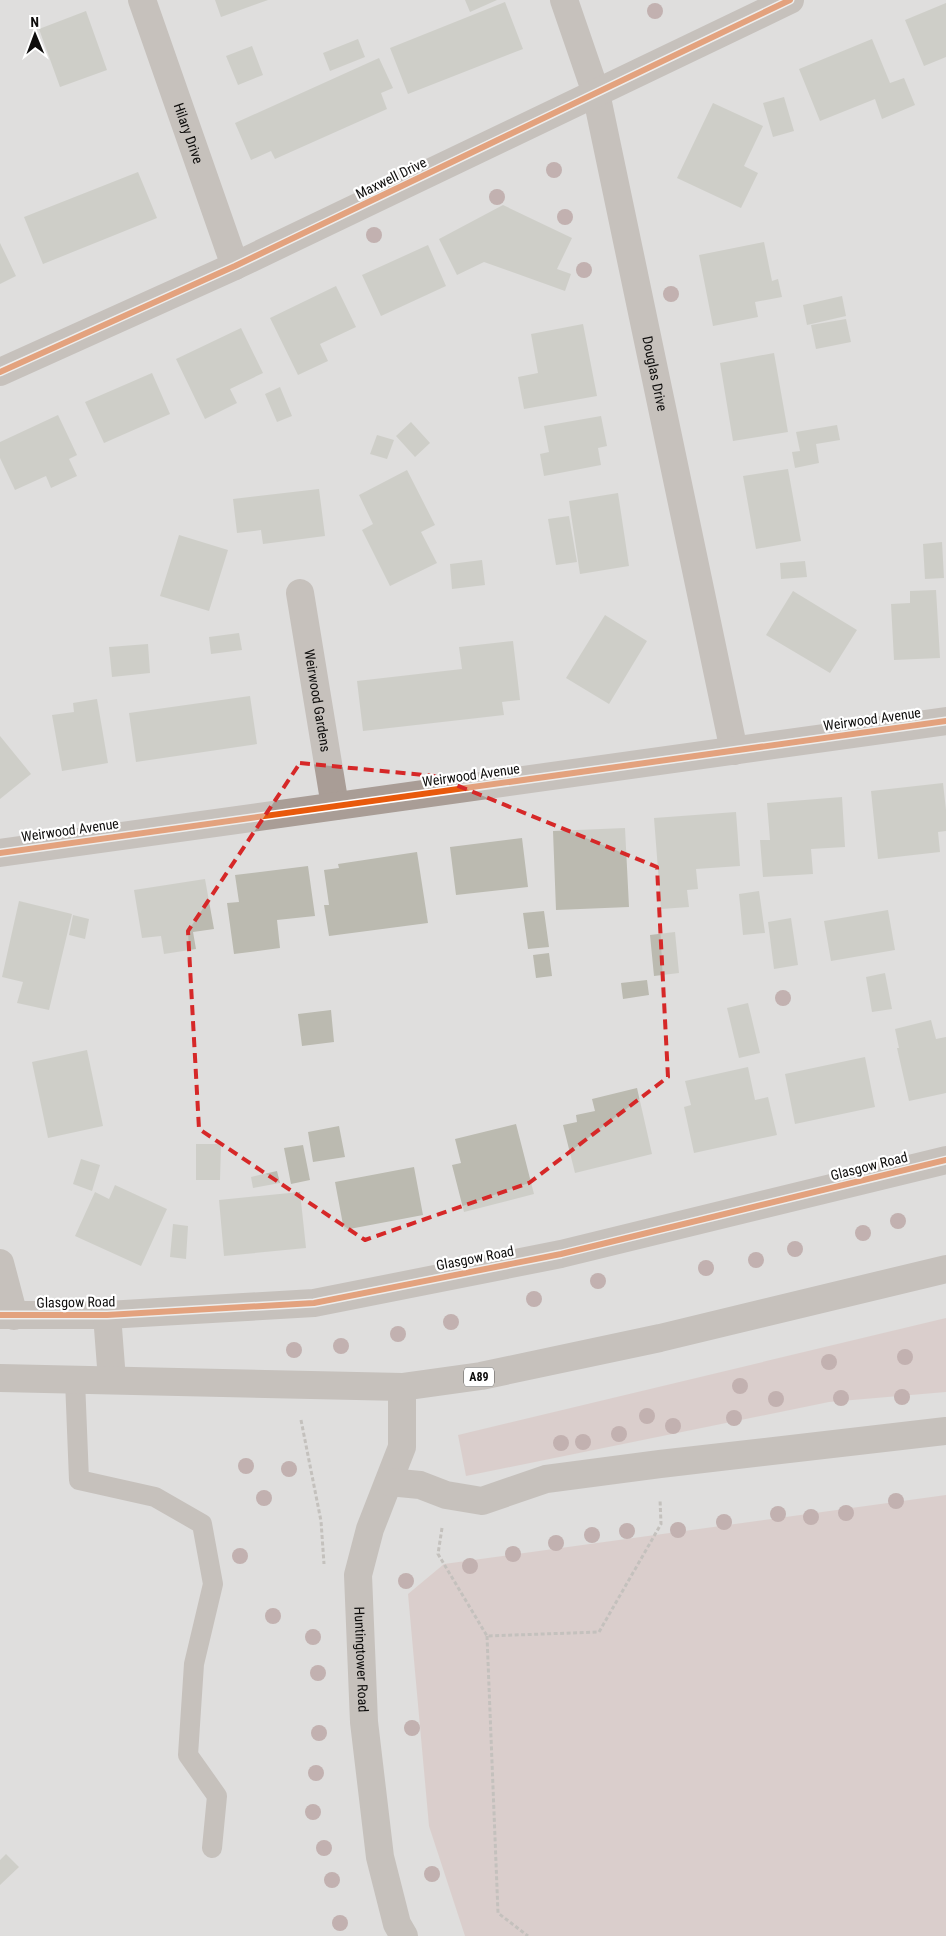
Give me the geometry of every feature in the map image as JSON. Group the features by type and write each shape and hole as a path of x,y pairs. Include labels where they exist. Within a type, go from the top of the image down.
{"main road":[{"name":"A89","path":"0,1378 402,1387 481,1376 660,1338 946,1269"}],"street":[{"name":"Hilary Drive","path":"142,0 234,266"},
{"name":"Douglas Drive","path":"564,0 596,93 734,751"},
{"name":"Maxwell Drive","path":"0,372 234,266 790,0"},
{"name":"Weirwood Gardens","path":"300,593 335,806"},
{"name":"Weirwood Avenue","path":"0,853 946,721"},
{"name":"Glasgow Road","path":"7,1315 107,1315 314,1303 562,1254 946,1160"},
{"path":"0,1263 7,1315"},
{"path":"107,1315 112,1380"},
{"name":"Huntingtower Road","path":"402,1387 402,1447 370,1529 358,1575 364,1722 379,1848 397,1924 404,1936"},
{"path":"389,1482 420,1486 446,1495 482,1501 546,1479 660,1464 946,1432"}],"lane":[{"path":"74,1380 79,1480 155,1497 202,1524 213,1584 194,1664 188,1755 217,1796 212,1848"}],"path":[{"path":"295,1385 321,1521 324,1569"},
{"path":"487,1636 599,1632 661,1524 660,1464"},
{"path":"446,1495 438,1554 487,1636 498,1913 528,1936"}],"highlighted area":[{"path":"300,763 434,776 657,867 668,1077 529,1183 365,1240 199,1129 188,931"}],"shaded area":[{"path":"946,1318 946,1392 829,1402 466,1476 458,1435"},
{"path":"946,1495 946,1936 465,1936 429,1826 408,1594 444,1564"}],"building":[{"path":"215,0 268,0 221,17"},
{"path":"465,0 497,0 470,12"},
{"path":"505,2 523,49 408,94 390,48"},
{"path":"946,3 946,57 924,66 905,20"},
{"path":"86,11 107,70 60,87 39,29"},
{"path":"358,39 365,57 330,71 323,53"},
{"path":"872,39 890,83 904,78 915,105 882,119 875,99 820,121 799,69"},
{"path":"252,46 263,75 238,85 226,56"},
{"path":"379,58 393,88 381,93 387,109 275,159 271,151 251,160 235,123"},
{"path":"784,97 794,131 773,137 763,103"},
{"path":"713,103 763,126 744,166 758,173 741,208 677,178"},
{"path":"138,172 157,218 43,264 24,217"},
{"path":"503,205 572,238 557,269 571,274 565,291 484,262 457,275 439,239"},
{"path":"764,242 772,281 778,279 782,297 755,302 758,317 713,326 699,255"},
{"path":"0,243 16,276 0,284"},
{"path":"428,245 446,286 381,316 362,275"},
{"path":"336,286 356,327 320,344 328,361 298,375 270,318"},
{"path":"842,296 846,316 807,325 803,305"},
{"path":"846,319 851,342 816,349 811,325"},
{"path":"583,324 597,396 524,409 518,377 538,373 531,334"},
{"path":"241,328 263,373 230,389 237,403 205,419 176,359"},
{"path":"774,353 788,432 733,441 720,363"},
{"path":"152,373 170,414 104,443 85,402"},
{"path":"280,387 292,416 277,422 265,394"},
{"path":"58,415 77,455 69,459 77,476 51,488 46,476 15,490 0,458 0,442"},
{"path":"601,416 607,446 598,448 601,465 544,476 540,454 549,452 544,426"},
{"path":"411,422 430,443 415,457 396,436"},
{"path":"837,425 840,440 816,444 819,463 795,468 792,452 800,451 796,432"},
{"path":"377,435 394,440 387,459 370,454"},
{"path":"788,469 801,541 756,549 743,476"},
{"path":"407,470 435,525 421,532 437,563 390,586 362,530 373,524 359,495"},
{"path":"319,489 325,536 263,544 261,530 237,533 233,499"},
{"path":"618,493 629,566 580,574 569,501"},
{"path":"569,516 577,562 556,565 548,519"},
{"path":"179,535 228,550 209,611 160,596"},
{"path":"942,542 944,578 925,579 923,544"},
{"path":"482,560 485,585 452,589 450,564"},
{"path":"805,561 807,577 781,579 780,563"},
{"path":"936,590 940,658 894,660 891,604 910,603 910,591"},
{"path":"793,591 857,630 830,673 766,635"},
{"path":"605,615 647,641 609,704 566,678"},
{"path":"239,633 242,650 211,654 209,637"},
{"path":"513,641 520,700 502,702 504,715 363,731 357,681 462,669 459,647"},
{"path":"148,644 150,673 112,677 109,647"},
{"path":"250,696 257,744 136,762 129,713"},
{"path":"97,699 108,763 62,771 52,715 74,712 73,703"},
{"path":"0,736 31,774 0,799"},
{"path":"943,783 946,831 938,832 940,852 878,859 871,791"},
{"path":"842,797 845,847 811,849 813,874 763,877 760,840 770,840 767,803"},
{"path":"736,812 740,866 696,869 698,889 687,890 689,907 661,909 654,818"},
{"path":"625,828 629,907 556,910 553,831"},
{"path":"522,838 528,887 456,895 450,847"},
{"path":"417,852 428,923 329,936 324,905 329,905 324,870 339,868 338,864"},
{"path":"308,866 315,916 277,920 280,948 234,954 227,903 239,902 235,875"},
{"path":"205,879 214,929 193,932 196,949 164,954 161,936 142,938 134,890"},
{"path":"759,891 765,933 743,935 739,894"},
{"path":"19,901 72,914 49,1010 17,1003 23,982 2,977"},
{"path":"888,910 895,950 831,961 824,921"},
{"path":"544,911 549,947 528,949 523,913"},
{"path":"73,915 89,919 85,939 69,935"},
{"path":"791,918 798,965 774,969 768,922"},
{"path":"675,932 679,973 654,976 650,935"},
{"path":"549,953 552,976 536,978 533,955"},
{"path":"885,973 892,1009 872,1012 866,977"},
{"path":"647,980 649,995 623,999 621,983"},
{"path":"748,1003 760,1053 739,1058 727,1008"},
{"path":"331,1010 334,1042 302,1046 298,1014"},
{"path":"931,1020 936,1039 946,1037 946,1093 909,1101 897,1048 899,1048 895,1029"},
{"path":"87,1050 103,1126 48,1138 32,1062"},
{"path":"865,1057 875,1107 795,1124 785,1074"},
{"path":"748,1067 755,1100 768,1097 777,1135 694,1153 684,1107 691,1105 685,1081"},
{"path":"637,1088 652,1154 575,1173 563,1125 577,1122 576,1115 595,1111 592,1099"},
{"path":"516,1124 534,1194 464,1212 452,1165 461,1163 455,1139"},
{"path":"339,1126 345,1157 313,1162 308,1132"},
{"path":"196,1144 221,1144 220,1180 196,1180"},
{"path":"303,1145 310,1180 291,1184 284,1148"},
{"path":"81,1159 100,1165 92,1191 73,1184"},
{"path":"414,1167 423,1215 344,1230 335,1182"},
{"path":"277,1171 280,1183 253,1188 251,1177"},
{"path":"115,1185 167,1209 141,1266 75,1236 95,1192 109,1199"},
{"path":"300,1192 306,1248 224,1256 219,1200"},
{"path":"173,1224 188,1226 186,1259 170,1257"},
{"path":"6,1854 19,1867 0,1885 0,1860"}],"cycle path":[{"path":"0,372 235,266 790,0"},
{"path":"0,853 946,721"},
{"path":"0,1315 107,1315 314,1303 561,1254 946,1160"}]}
